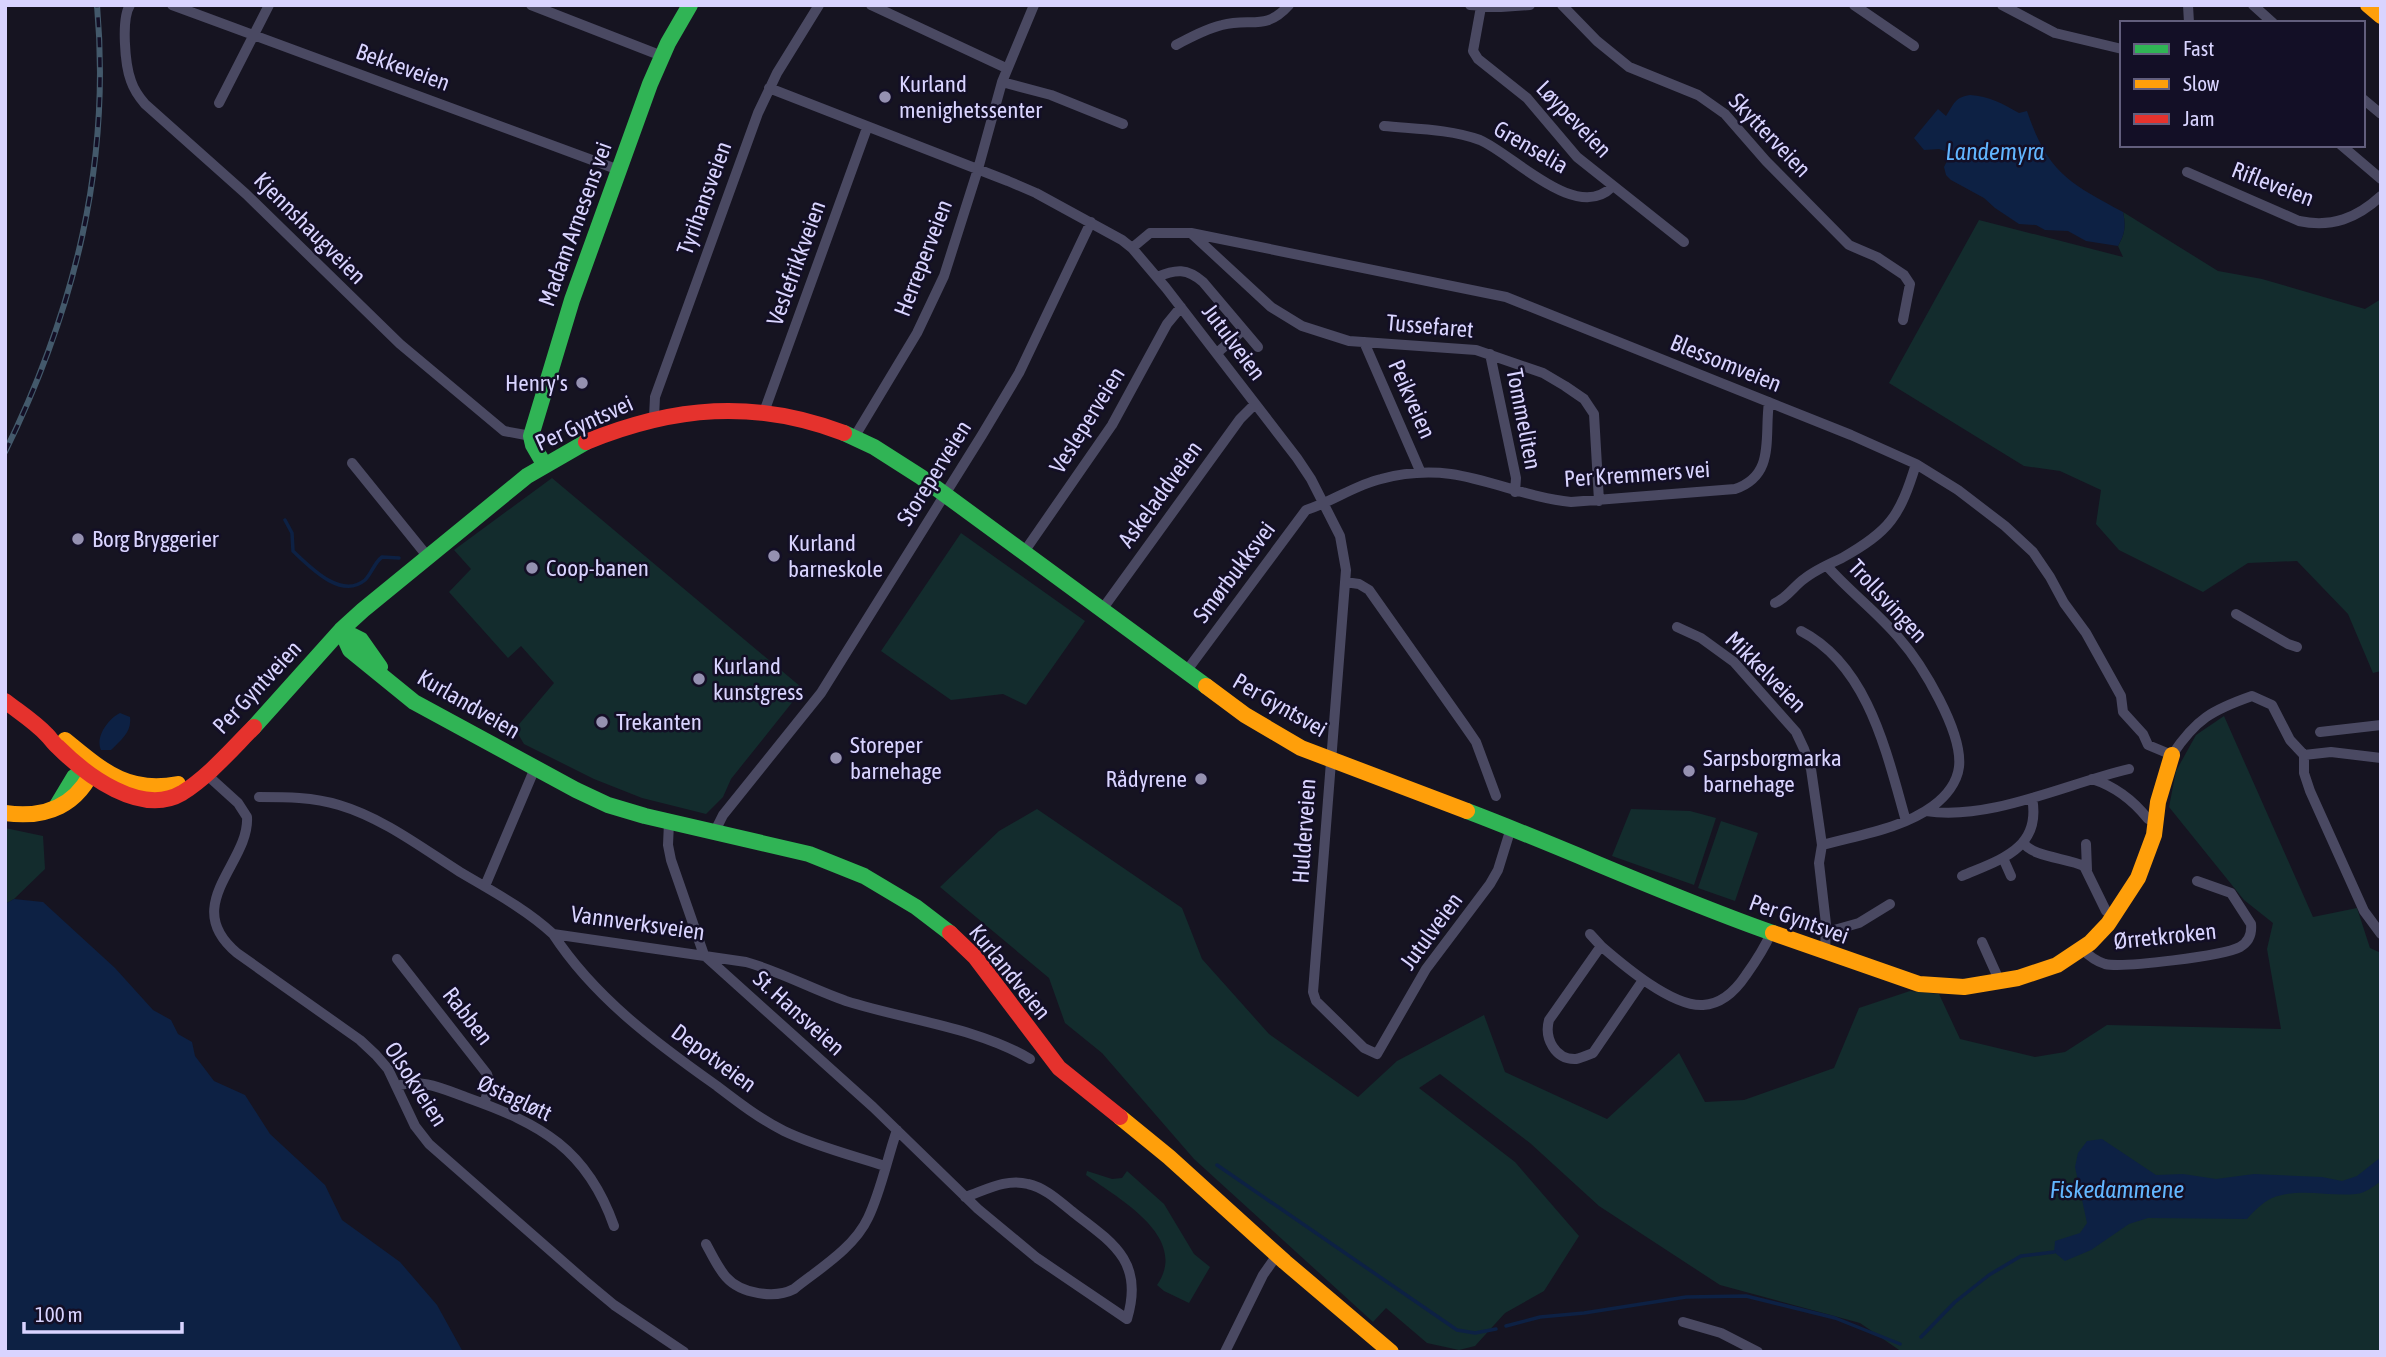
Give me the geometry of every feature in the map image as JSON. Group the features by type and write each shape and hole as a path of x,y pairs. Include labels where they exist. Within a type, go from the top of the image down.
{"street":[{"name":"Kjennshaugveien","path":"130,5 125,18 128,72 134,89 145,104 246,194 400,344 504,431 531,436"},
{"name":"Bekkeveien","path":"172,5 620,170"},
{"path":"219,103 269,5"},
{"path":"531,5 662,56"},
{"name":"Madam Arnesens vei","path":"531,436 550,363 572,295 662,56 690,5"},
{"name":"Tyrihansveien","path":"654,416 655,397 769,88 819,5"},
{"path":"871,5 1006,68"},
{"name":"Herreperveien","path":"855,436 899,366 944,276 1006,68 1034,5"},
{"path":"1176,45 1209,28 1226,24 1265,23 1277,17 1289,5"},
{"path":"1475,6 1530,5"},
{"name":"Skytterveien","path":"1562,5 1597,41 1629,67 1698,95 1726,114 1766,160 1849,245 1877,257 1904,275 1910,284 1903,320"},
{"path":"1854,5 1914,46"},
{"path":"2002,5 2055,33 2120,49"},
{"path":"2253,5 2271,21"},
{"path":"2368,5 2381,16"},
{"name":"Løypeveien","path":"1475,6 1474,51 1478,59 1527,98 1568,149 1612,187 1684,242"},
{"path":"1002,82 1051,95 1124,124"},
{"name":"Jutulveien","path":"769,88 1036,193 1091,222 1132,248 1217,353 1311,479 1343,546 1345,582"},
{"path":"2365,101 2381,114"},
{"name":"Grenselia","path":"1384,126 1451,133 1480,141 1548,184 1584,197 1598,197 1612,187"},
{"name":"Veslefrikkveien","path":"764,412 867,128"},
{"path":"2343,147 2381,178"},
{"name":"Rifleveien","path":"2187,172 2299,221 2316,224 2342,221 2357,215 2381,196"},
{"name":"Storeperveien","path":"714,833 723,815 821,692 945,494 1019,373 1091,222"},
{"name":"Blessomveien","path":"1132,248 1150,233 1191,233 1506,297 1916,464 1983,509 2033,552 2086,633 2121,696 2123,712 2143,734 2148,745 2172,754"},
{"name":"Tussefaret","path":"1191,233 1271,307 1285,317 1330,337 1364,342 1462,348 1490,354 1543,373 1589,404 1595,420 1599,501"},
{"path":"1157,277 1182,270 1193,274 1203,282 1258,347"},
{"name":"Vesleperveien","path":"1024,552 1112,425 1167,324 1181,307"},
{"path":"1217,353 1242,331"},
{"name":"Peikveien","path":"1364,342 1421,473"},
{"name":"Tommeliten","path":"1490,354 1516,478 1515,492"},
{"name":"Per Kremmers vei","path":"1323,505 1377,480 1421,473 1461,476 1554,501 1599,501 1735,489 1748,484 1759,475 1764,461 1769,402"},
{"name":"Askeladdveien","path":"1101,611 1232,430 1255,404"},
{"name":"Per Gyntsvei","path":"341,630 544,464 613,430 654,416 708,410 764,412 815,422 855,436 945,494 1185,673 1272,732 1301,748 1511,828 1771,933 1919,984 1951,988 2000,982 2057,965 2082,949 2108,924 2138,878 2154,835 2158,802 2172,754"},
{"path":"531,436 544,464"},
{"path":"352,463 428,557"},
{"name":"Trollsvingen","path":"1775,603 1804,579 1864,543 1896,516 1916,464"},
{"name":"Smørbukksvei","path":"1185,673 1306,510 1323,505"},
{"name":"Trollsvingen","path":"1827,566 1899,638 1932,687 1950,723 1959,749 1959,770 1950,789 1926,811"},
{"path":"1345,582 1359,584 1368,590 1465,726 1476,742 1496,796"},
{"name":"Hulderveien","path":"1345,582 1313,992 1316,1001 1324,1010 1364,1048 1377,1054"},
{"path":"2236,614 2297,647"},
{"name":"Mikkelveien","path":"1677,627 1701,638 1734,662 1796,732 1811,769 1822,845"},
{"name":"Kurlandveien","path":"341,630 361,640 384,676 425,709 608,805 809,854 880,884 916,907 950,933 975,957 1059,1068 1169,1157 1277,1255"},
{"name":"Per Gyntveien","path":"205,774 272,708 341,630"},
{"path":"1801,631 1831,654 1869,706 1882,737 1906,821"},
{"path":"2172,754 2187,732 2222,707 2252,696 2272,705 2290,740 2304,755 2304,773 2310,791 2364,911 2381,934"},
{"path":"5,701 49,736 61,737 90,769 127,795 148,800 180,794 205,774"},
{"path":"2320,732 2381,725"},
{"path":"2304,755 2331,752 2381,758"},
{"name":"Kurlandveien","path":"485,886 535,768"},
{"path":"5,813 33,816 66,804 90,769"},
{"path":"1825,952 1827,932 1819,863 1822,845 1906,821 1926,811 1949,815 2032,798 2129,769"},
{"name":"Olsokveien","path":"205,774 238,803 247,817 245,833 216,900 216,923 221,936 237,953 367,1046 387,1069 415,1126 429,1144 614,1305 684,1352"},
{"path":"2092,779 2108,784 2128,798 2148,818"},
{"name":"Vannverksveien","path":"260,797 314,799 351,809 380,823 485,886 553,934 629,947 704,955 767,968 846,1000 998,1042 1030,1059"},
{"path":"1962,876 2016,851 2033,824 2032,798"},
{"name":"St. Hansveien","path":"669,822 668,845 671,860 704,955 897,1130 965,1197 1037,1258 1127,1319 1133,1289 1132,1279 1122,1256 1101,1234 1048,1193 1027,1183 1016,1182 965,1197"},
{"name":"Jutulveien","path":"1377,1054 1426,970 1490,884 1511,828"},
{"path":"2024,842 2032,852 2078,863 2087,870"},
{"path":"2086,844 2087,870 2106,911"},
{"path":"2003,858 2011,876"},
{"name":"Ørretkroken","path":"2082,949 2092,959 2121,966 2239,947 2249,938 2252,929 2231,892 2197,881"},
{"path":"1827,932 1859,923 1890,904"},
{"path":"1590,934 1643,980 1673,997 1696,1005 1714,1003 1728,996 1740,985 1764,951 1771,933"},
{"name":"Depotveien","path":"553,934 581,972 617,1008 666,1049 746,1108 791,1134 884,1166"},
{"path":"1982,942 2000,982"},
{"path":"1601,946 1549,1020 1549,1042 1557,1052 1577,1059 1593,1053 1643,980"},
{"name":"Rabben","path":"397,959 486,1074 490,1084 484,1104"},
{"name":"Østagløtt","path":"396,1086 408,1082 422,1083 528,1122 567,1150 587,1171 604,1200 614,1226"},
{"path":"706,1244 732,1283 767,1294 786,1293 856,1236 869,1218 897,1130"},
{"path":"1225,1352 1262,1275 1277,1255 1391,1352"},
{"path":"1683,1322 1721,1333 1758,1352"}],"green space":[{"path":"2123,212 2218,271 2262,279 2365,309 2381,299 2381,671 2373,673 2348,614 2297,561 2248,563 2203,592 2119,550 2096,524 2101,490 2060,471 2024,466 1889,383 1979,220 2123,257 2118,246 2124,230"},
{"path":"552,478 801,687 802,690 731,779 723,797 706,814 642,798 594,779 524,744 515,729 554,683 521,646 508,658 449,592 471,569 454,550"},
{"path":"961,533 1085,621 1026,705 1003,694 951,700 881,651"},
{"path":"2224,716 2313,917 2357,908 2370,948 2381,953 2381,1352 1902,1352 1860,1323 1720,1285 1599,1206 1530,1143 1440,1074 1419,1088 1515,1162 1579,1236 1544,1291 1505,1313 1475,1346 1459,1350 1427,1343 1386,1308 1373,1322 1194,1159 1102,1053 1065,1023 1049,978 940,887 999,831 1037,809 1182,908 1202,959 1269,1034 1358,1097 1397,1061 1484,1015 1505,1072 1607,1119 1679,1053 1705,1102 1744,1100 1834,1068 1859,1008 1910,991 1939,994 1960,1039 2035,1057 2065,1052 2107,1025 2281,1029 2267,949 2273,923 2244,900 2169,807 2176,771 2196,735"},
{"path":"1631,809 1690,811 1716,818 1694,885 1612,856"},
{"path":"1721,821 1758,833 1735,901 1698,888"},
{"path":"5,828 43,836 45,869 14,899 5,904"},
{"path":"1087,1171 1112,1179 1122,1178 1127,1171 1164,1204 1194,1254 1210,1267 1189,1303 1157,1285 1165,1267 1164,1251 1158,1235 1132,1208 1086,1175"}],"water":[{"name":"Landemyra","path":"1970,95 1990,99 2019,113 2027,111 2052,163 2074,184 2123,212 2124,230 2118,246 2086,241 2068,231 2045,230 2036,225 2019,224 1946,175 1944,167 1950,155 1948,152 1939,149 1924,150 1914,138 1938,109 1946,116 1958,99"},
{"path":"120,713 130,717 128,731 111,750 101,750 101,734 111,719"},
{"path":"14,899 43,902 115,968 153,1010 171,1020 178,1034 192,1042 195,1056 214,1081 245,1095 270,1134 325,1185 342,1220 400,1262 437,1305 463,1352 5,1352 5,904"},
{"name":"Fiskedammene","path":"2102,1139 2156,1175 2183,1174 2216,1179 2254,1174 2322,1177 2342,1181 2357,1176 2381,1157 2381,1181 2356,1194 2293,1193 2272,1198 2247,1219 2148,1218 2129,1224 2091,1250 2065,1261 2054,1252 2055,1241 2080,1233 2087,1223 2075,1167 2078,1153 2087,1141"}],"waterway":[{"path":"285,520 292,533 293,551 326,579 336,584 356,585 365,580 382,557 399,558"},
{"path":"1217,1165 1457,1330 1475,1333 1496,1329"},
{"path":"1921,1337 1955,1302 1989,1275 2021,1256 2054,1252"},
{"path":"1506,1326 1540,1317 1686,1297 1746,1296 1835,1318 1900,1344"}],"railway":[{"path":"5,452 51,344 69,290 82,234 92,179 98,122 100,64 97,5"}],"traffic: fast":[{"path":"544,464 531,436 572,300 650,84 668,43 690,5"},
{"path":"844,433 874,447 921,477 1206,686"},
{"path":"254,727 341,630 363,610 527,476 586,442"},
{"path":"341,630 350,650 414,702 576,790 608,805 645,816 809,854 864,876 916,907 950,933"},
{"path":"341,630 361,640 380,667"},
{"path":"56,807 74,777 91,765"},
{"path":"1467,811 1773,933"}],"traffic: slow":[{"path":"2368,5 2381,16"},
{"path":"1206,686 1245,715 1301,748 1467,811"},
{"path":"65,740 116,777 144,786 178,784"},
{"path":"1773,933 1919,984 1964,987 2018,978 2057,965 2090,943 2108,924 2138,878 2154,835 2158,802 2172,755"},
{"path":"5,813 35,814 60,806 80,790 95,765"},
{"path":"1120,1117 1391,1352"}],"traffic: jam":[{"path":"586,442 651,421 714,411 778,415 844,433"},
{"path":"5,701 37,726 83,769 115,790 149,800 166,799 182,793 201,779 254,727"},
{"path":"950,933 975,957 1059,1068 1120,1117"}],"place":[{"name":"Kurland menighetssenter","path":"885,97"},
{"name":"Henry's","path":"582,383"},
{"name":"Borg Bryggerier","path":"78,539"},
{"name":"Kurland barneskole","path":"774,556"},
{"name":"Coop-banen","path":"532,568"},
{"name":"Kurland kunstgress","path":"699,679"},
{"name":"Trekanten","path":"602,722"},
{"name":"Storeper barnehage","path":"836,758"},
{"name":"Sarpsborgmarka barnehage","path":"1689,771"},
{"name":"Rådyrene","path":"1201,779"}]}
